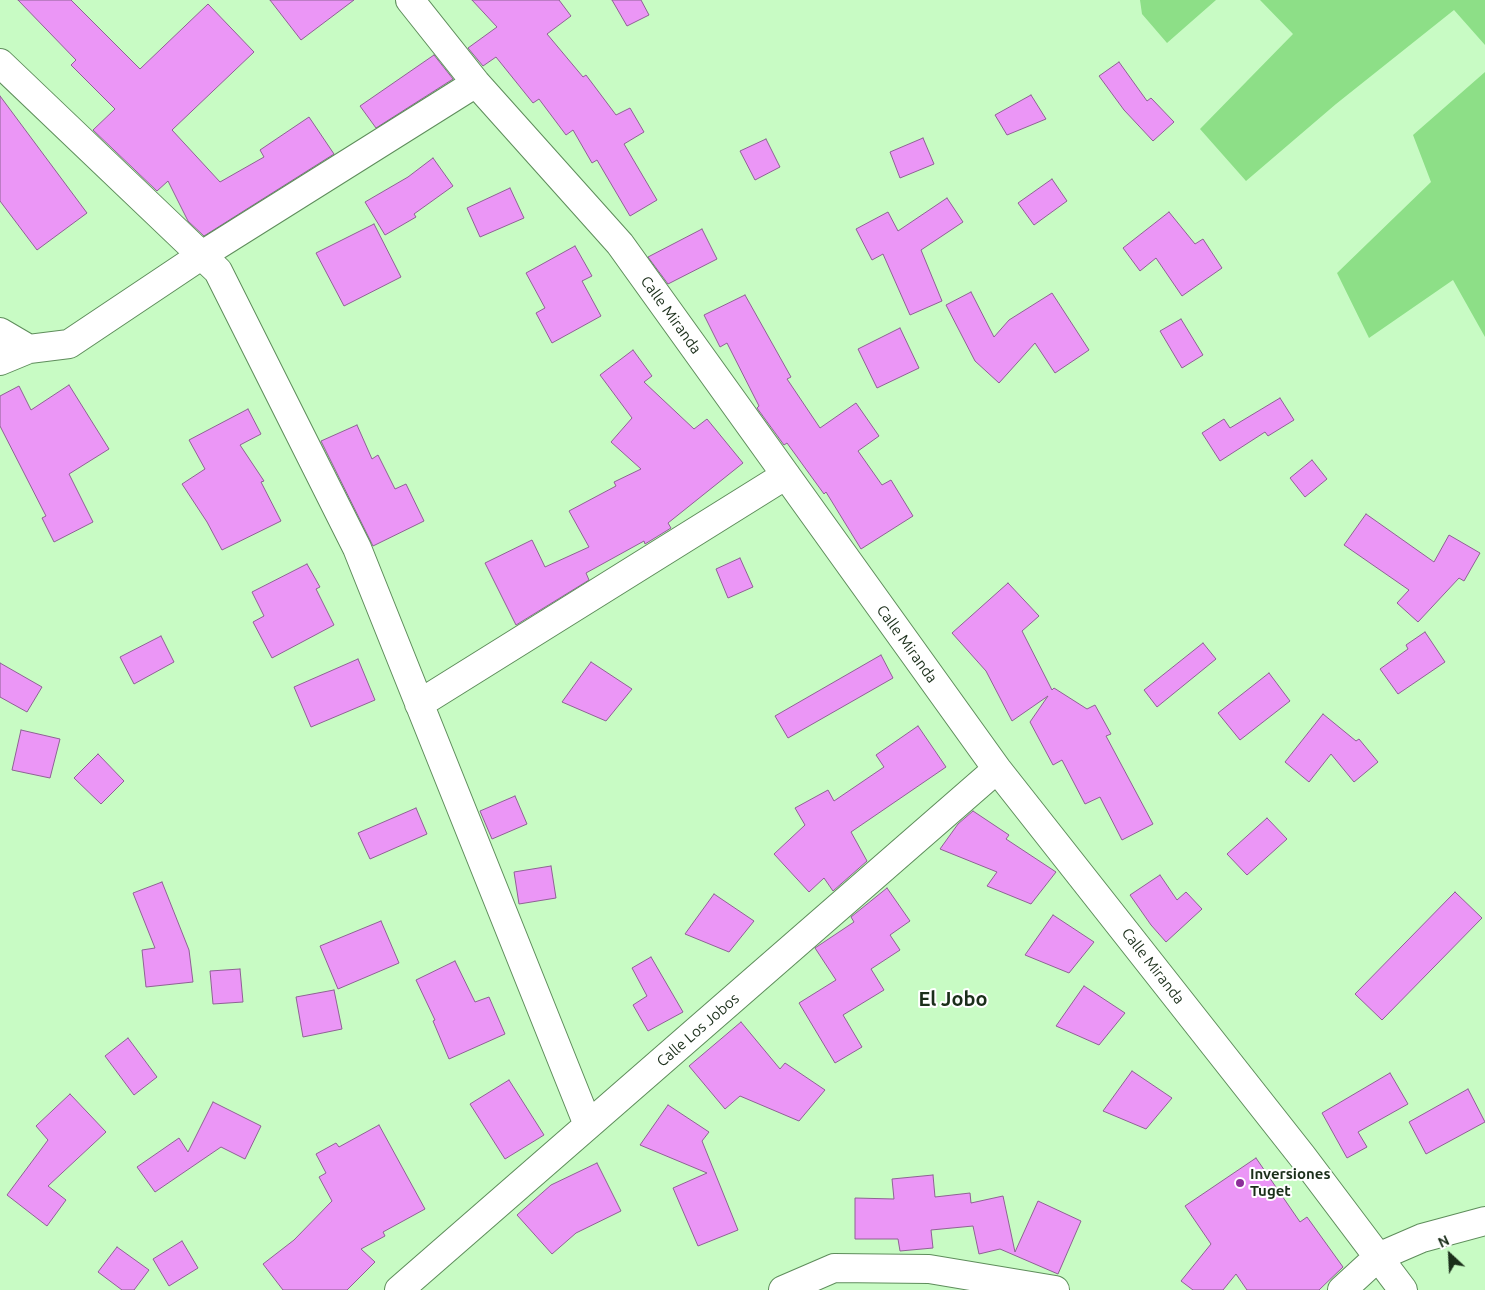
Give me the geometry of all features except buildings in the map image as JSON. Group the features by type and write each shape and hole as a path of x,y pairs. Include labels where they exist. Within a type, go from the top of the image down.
{"street":[{"name":"Calle Miranda","path":"410,0 476,83 620,244 998,769 1296,1148 1403,1290"},
{"path":"0,63 218,271 357,548 588,1125"},
{"path":"0,361 29,349 69,344 202,255 476,83"},
{"path":"0,332 29,349"},
{"path":"419,704 786,475"},
{"name":"Calle Los Jobos","path":"399,1290 998,769"},
{"path":"1342,1290 1378,1257 1422,1238 1485,1221"},
{"path":"783,1290 834,1268 929,1270 1055,1290"}],"green space":[{"path":"1140,0 1216,0 1167,43 1142,14"},
{"path":"1260,0 1485,0 1485,45 1454,10 1336,104 1246,181 1200,129 1293,34"},
{"path":"1485,72 1485,337 1453,280 1369,338 1337,273 1431,182 1413,135"}],"place":[{"name":"Inversiones Tuget","path":"1240,1183"}],"district":[{"name":"El Jobo","path":"953,999"}]}
